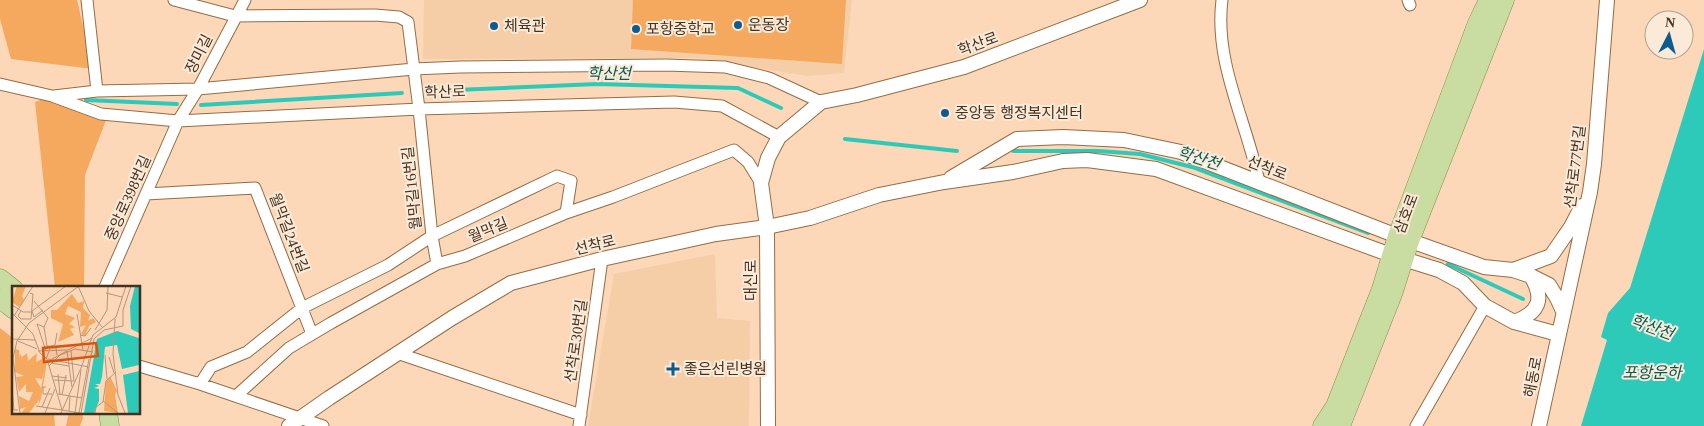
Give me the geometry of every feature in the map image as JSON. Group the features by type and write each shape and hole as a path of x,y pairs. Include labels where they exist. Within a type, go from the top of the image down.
{"main road":[{"name":"삼호로","path":"1341,426 1393,294 1398,257 1404,238 1474,32 1488,0"},
{"name":"삼호로","path":"1404,238 1505,0"},
{"name":"삼호로","path":"1322,426 1335,406 1381,289 1398,257"},
{"path":"0,278 12,287"},
{"path":"0,299 12,308"}],"street":[{"path":"87,0 97,91"},
{"path":"174,0 235,16"},
{"name":"장미길","path":"178,121 198,89 245,0"},
{"name":"학산로","path":"52,96 97,91 198,89 414,69 666,65 725,67 769,78 820,102 851,97 964,67 1140,0"},
{"path":"1222,0 1220,18 1227,71 1259,182"},
{"name":"선착로77번길","path":"1558,334 1590,192 1608,0"},
{"name":"월막길16번길","path":"235,16 375,15 399,17 408,22 432,236 437,264"},
{"name":"학산로","path":"0,84 52,96 100,114 178,121 419,109 674,102 722,106 779,137"},
{"path":"779,137 820,102"},
{"name":"중앙로398번길","path":"105,286 178,121"},
{"name":"대신로","path":"768,426 767,227 761,183 768,158 779,137"},
{"name":"선착로","path":"944,182 1017,139 1063,137 1124,140 1181,152 1484,267 1513,270 1531,276 1549,284 1563,311"},
{"name":"월막길","path":"236,396 289,348 437,264 465,256 566,213 613,197 734,150 748,162 761,183"},
{"name":"선착로","path":"289,426 397,353 489,295 512,283 602,259 716,234 767,227 810,218 878,195 1063,162 1087,160 1156,168 1398,257 1439,270 1463,283 1485,306 1514,322 1558,334"},
{"path":"200,384 211,367 247,352 302,308 388,265 432,236 557,176 571,181 566,213"},
{"name":"월막길24번길","path":"146,194 255,188 312,334"},
{"path":"1513,270 1551,256 1571,227 1590,192"},
{"name":"선착로30번길","path":"580,420 602,259"},
{"path":"1514,322 1527,318 1535,309 1538,301 1539,292 1531,276"},
{"path":"1416,426 1485,306"},
{"name":"해동로","path":"1539,426 1558,334"},
{"path":"397,353 580,420"},
{"path":"140,366 200,384 323,426"}],"shaded area":[{"path":"0,0 77,0 93,69 11,59 0,19"},
{"name":"포항중학교","path":"424,0 852,0 844,73 807,76 697,58 423,59"},
{"name":"운동장","path":"633,0 846,0 842,64 631,49"},
{"path":"52,96 108,115 85,175 84,286 55,286 35,102"},
{"name":"좋은선린병원","path":"715,254 717,318 750,321 749,426 588,426 614,274"},
{"path":"0,328 12,337 12,414 54,414 55,426 0,426"},
{"path":"69,414 82,414 80,426 66,426"}],"water":[{"name":"포항운하","path":"1704,49 1704,426 1581,426 1607,340 1601,337 1608,313 1630,288"}],"waterway":[{"name":"학산천","path":"432,91 597,84 738,88 781,108"},
{"name":"학산천","path":"201,105 402,93"},
{"path":"86,100 177,104"},
{"name":"학산천","path":"845,139 957,151"},
{"name":"학산천","path":"1013,151 1098,151 1140,154 1192,167 1368,233"},
{"name":"학산천","path":"1448,264 1523,299"}],"place":[{"name":"운동장","path":"738,25"},
{"name":"체육관","path":"494,26"},
{"name":"포항중학교","path":"636,29"},
{"name":"중앙동 행정복지센터","path":"945,113"},
{"name":"좋은선린병원","path":"673,369"}]}
